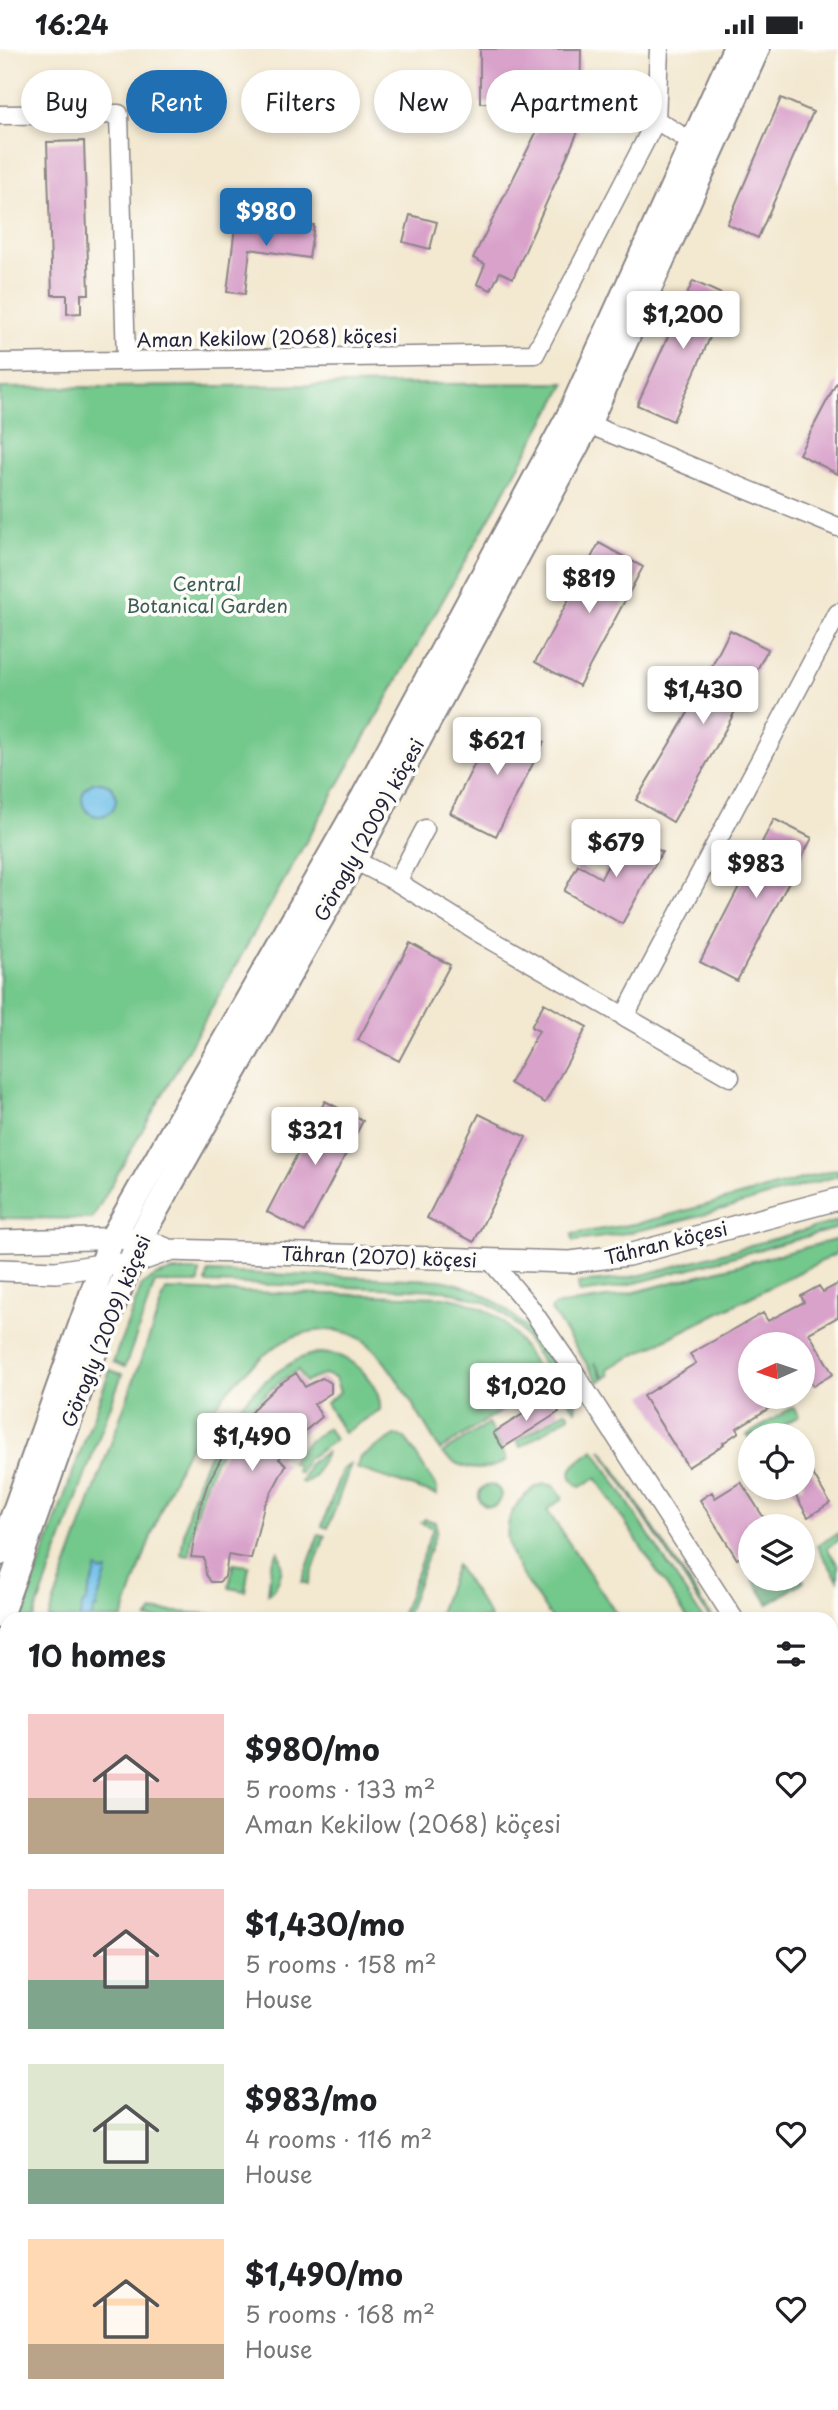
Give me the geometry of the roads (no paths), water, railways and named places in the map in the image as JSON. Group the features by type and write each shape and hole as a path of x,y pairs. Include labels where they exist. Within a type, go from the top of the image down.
{"main road":[{"name":"Görogly (2009) köçesi","path":"0,1553 112,1238 363,798 562,428 735,49"},
{"name":"Görogly (2009) köçesi","path":"1,1612 86,1373 140,1238 354,860 588,423 757,49"}],"street":[{"path":"658,70 659,49"},
{"path":"0,115 119,114 126,361"},
{"path":"662,124 693,143"},
{"name":"Aman Kekilow (2068) köçesi","path":"0,363 535,354 649,133"},
{"path":"588,423 838,527"},
{"path":"624,1017 838,613"},
{"path":"397,882 425,829"},
{"path":"354,860 397,882 730,1077"},
{"name":"Tähran köçesi","path":"491,1261 570,1262 628,1255 838,1199"},
{"name":"Tähran (2070) köçesi","path":"0,1241 140,1238 169,1250 491,1261 528,1306 569,1364 729,1612"},
{"name":"Tähran (2070) köçesi","path":"0,1270 56,1272 101,1265 130,1264 169,1250"}],"water":[{"path":"99,782 111,787 116,799 111,811 99,816 87,811 82,799 87,787"},
{"path":"97,1568 102,1572 107,1571 97,1608 93,1612 81,1612"}],"park label":[{"name":"Central Botanical Garden","path":"207,595"}]}
